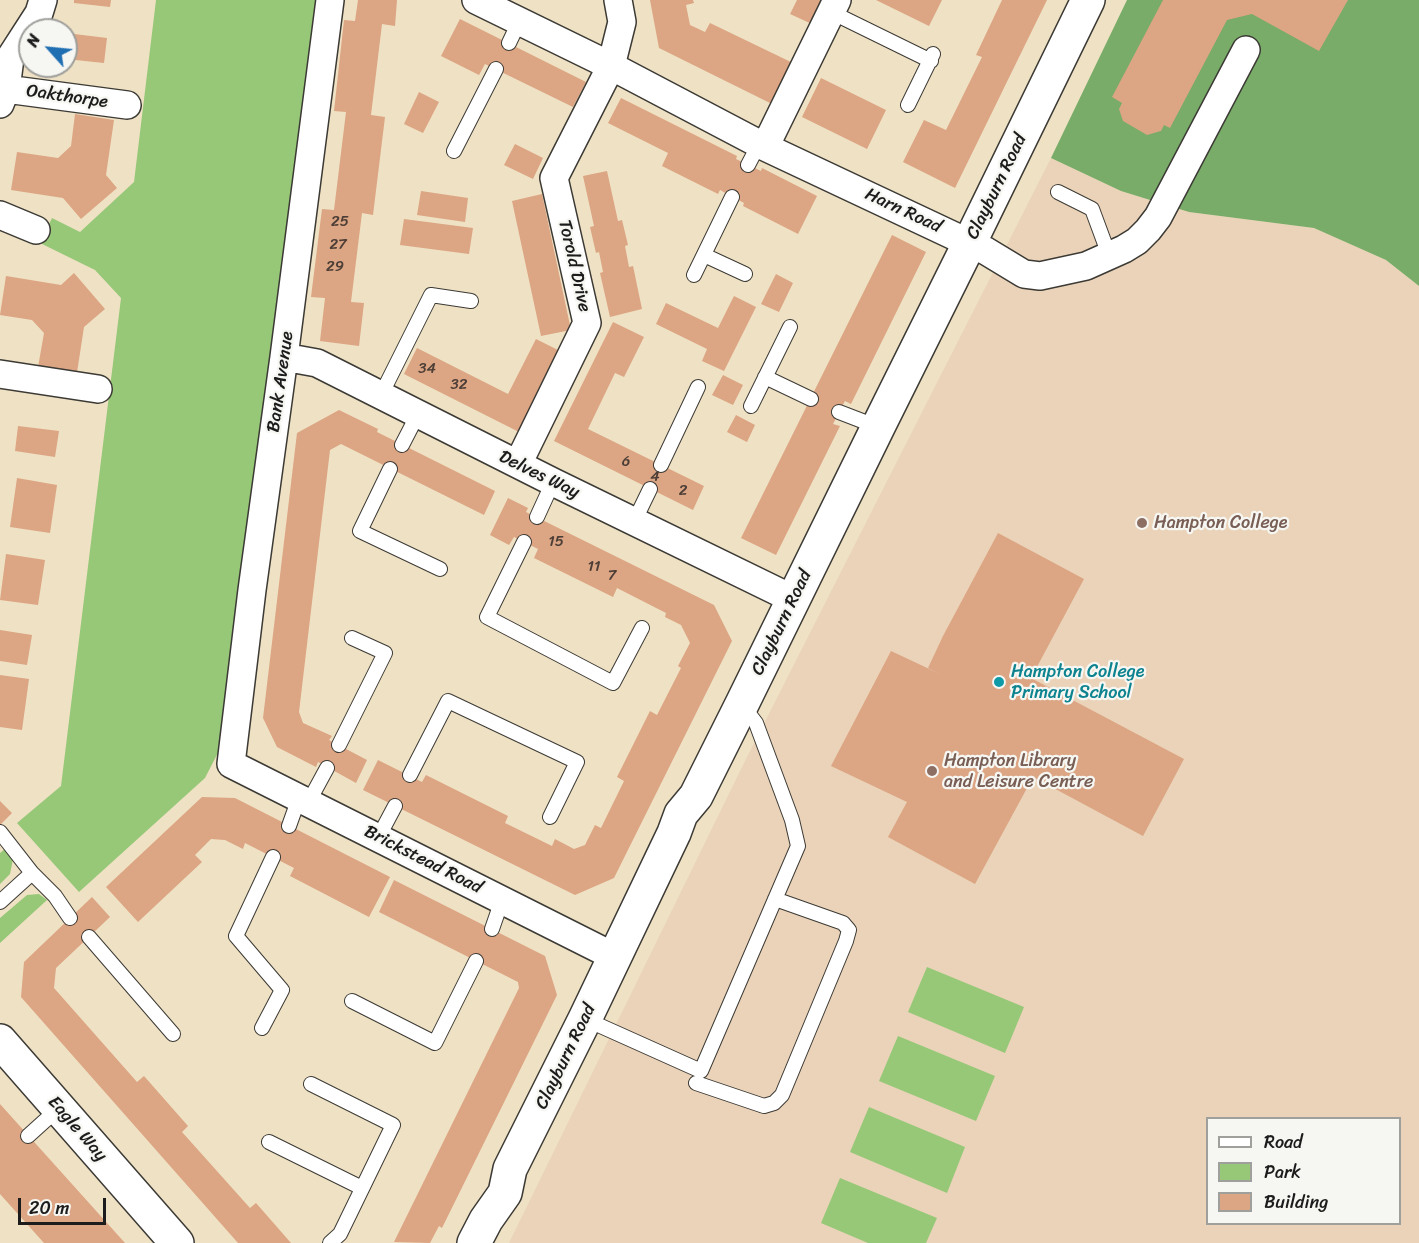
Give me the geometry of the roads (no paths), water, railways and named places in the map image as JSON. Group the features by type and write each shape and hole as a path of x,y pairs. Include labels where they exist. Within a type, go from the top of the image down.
{"street":[{"name":"Oakthorpe","path":"42,0 39,13 5,55 3,96 127,105"},
{"name":"Bank Avenue","path":"231,764 330,0"},
{"name":"Harn Road","path":"476,0 514,32 611,66 757,152 940,228 986,251 1024,274 1040,276 1086,266 1124,249 1148,230 1158,217 1246,50"},
{"path":"611,66 622,22 618,0"},
{"name":"Clayburn Road","path":"474,1243 486,1220 505,1193 510,1168 615,957 681,814 696,796 742,704 1088,0"},
{"path":"757,152 834,6"},
{"name":"Torold Drive","path":"518,464 587,322 554,178 611,66"},
{"path":"0,215 36,230"},
{"name":"Delves Way","path":"284,357 317,363 793,599"},
{"path":"0,374 98,389"},
{"name":"Brickstead Road","path":"231,764 615,957"},
{"name":"Eagle Way","path":"0,1041 177,1243"}],"lane":[{"path":"834,6 932,58 908,105"},
{"path":"454,151 496,69"},
{"path":"1058,192 1092,209 1109,255"},
{"path":"694,275 732,197"},
{"path":"704,255 745,274"},
{"path":"381,395 431,295 471,301"},
{"path":"751,406 790,327"},
{"path":"765,377 811,399"},
{"path":"661,465 698,387"},
{"path":"839,412 878,427"},
{"path":"402,445 418,414"},
{"path":"390,469 360,531 440,569"},
{"path":"537,517 553,482"},
{"path":"634,522 650,489"},
{"path":"524,542 487,617 613,683 642,628"},
{"path":"339,745 385,653 352,638"},
{"path":"410,775 448,701 577,762 550,817"},
{"path":"585,1019 702,1071 798,846 792,820 756,723 742,704"},
{"path":"289,826 327,768"},
{"path":"378,838 395,806"},
{"path":"0,832 70,918"},
{"path":"262,1028 282,990 236,936 273,857"},
{"path":"0,902 32,873"},
{"path":"696,1083 764,1106 774,1103 782,1095 849,930 843,922 775,899"},
{"path":"492,929 502,900"},
{"path":"89,937 173,1034"},
{"path":"352,1001 435,1042 476,961"},
{"path":"311,1084 393,1125 340,1234 330,1243"},
{"path":"28,1136 59,1108"},
{"path":"269,1142 362,1188"}],"place":[{"name":"Hampton College","path":"1142,523"},
{"name":"Hampton College Primary School","path":"999,682"},
{"name":"Hampton Library and Leisure Centre","path":"932,771"}]}
